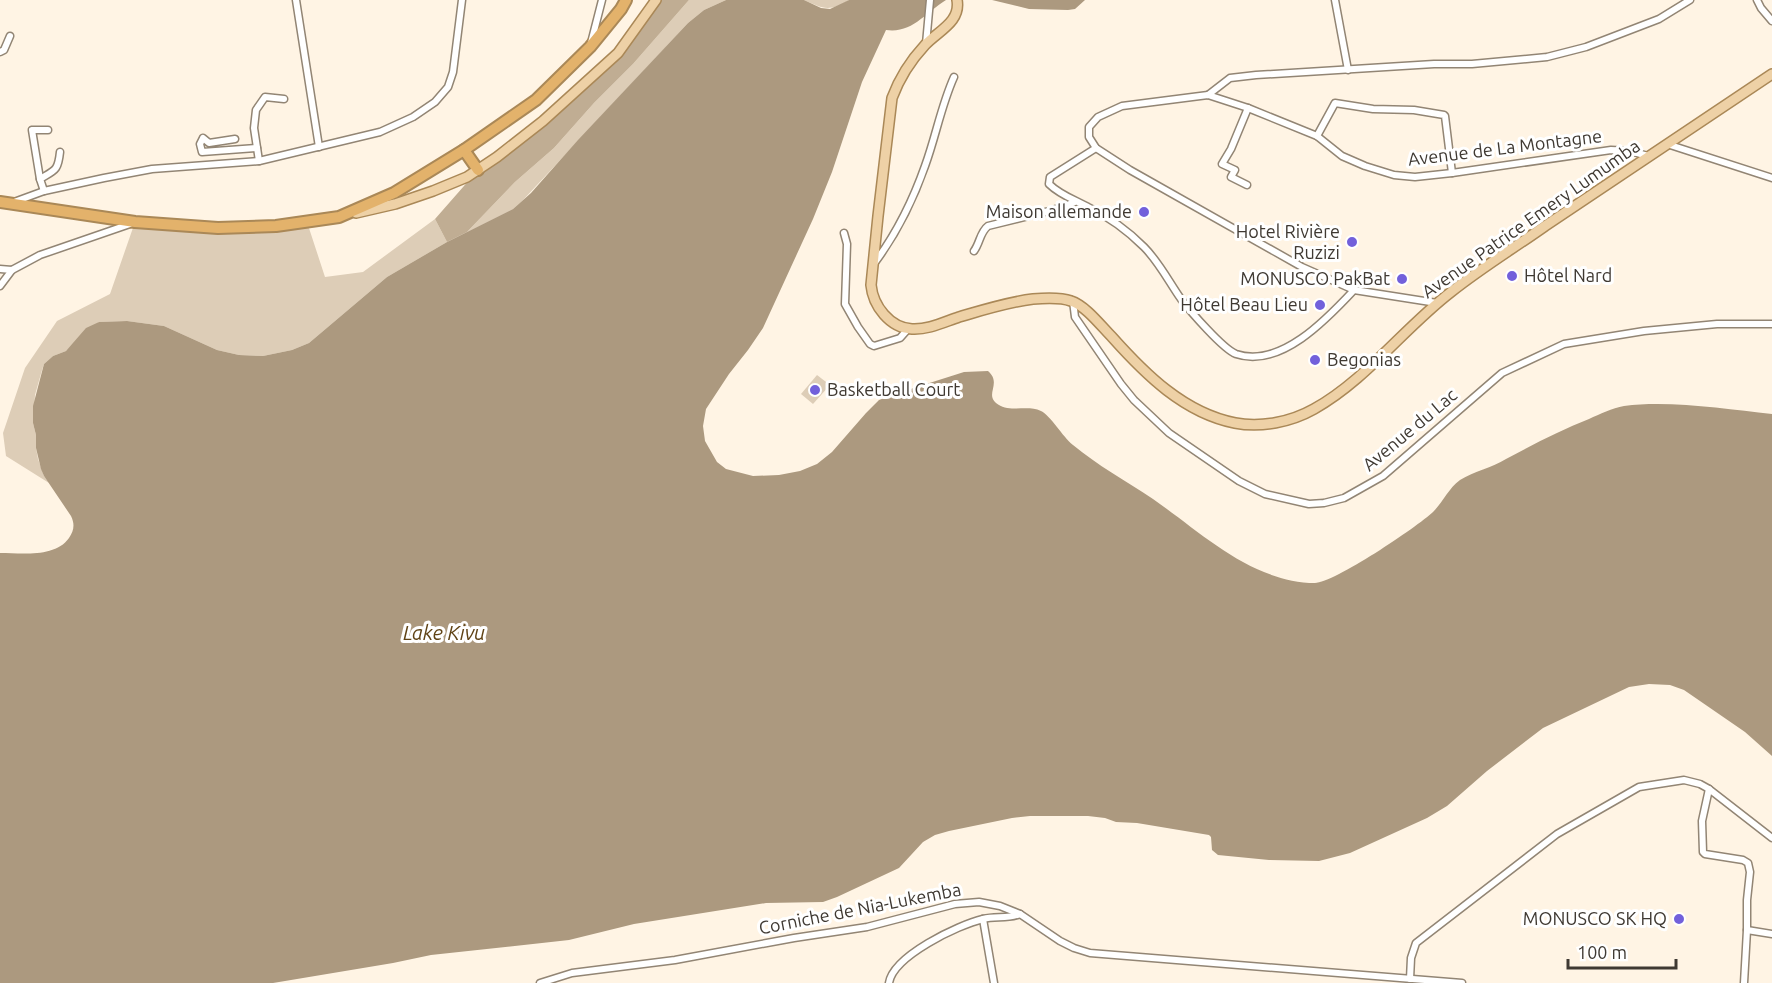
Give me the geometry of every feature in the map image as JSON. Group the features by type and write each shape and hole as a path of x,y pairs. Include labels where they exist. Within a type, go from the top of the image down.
{"highway":[{"path":"5,202 135,222 218,228 276,226 339,217 394,193 464,150 536,100 590,47 626,0"},
{"path":"464,150 478,170"}],"main road":[{"path":"339,217 395,204 466,177 497,157 600,71 618,53 656,0"},
{"path":"957,4 952,20 926,44 897,85 892,98 873,265 872,294 891,321 899,327 908,329 921,329 1024,301 1053,299 1072,301"},
{"name":"Avenue Patrice Emery Lumumba","path":"1072,301 1092,316 1142,369 1184,403 1201,413 1238,424 1262,424 1293,419 1331,398 1395,344 1451,291 1772,74"}],"street":[{"path":"296,0 319,147"},
{"path":"5,202 44,191 152,169 259,161 380,132 413,117 435,102 448,87 453,72 462,0"},
{"path":"590,47 602,0"},
{"path":"926,44 930,0"},
{"path":"1335,0 1348,70"},
{"path":"1208,95 1230,78 1434,64 1472,64 1547,57 1577,50 1659,19 1690,0"},
{"path":"1757,0 1772,21"},
{"path":"0,52 4,50 10,36"},
{"path":"873,265 886,248 922,174 944,100 954,77"},
{"name":"Avenue de La Montagne","path":"1096,148 1089,137 1089,127 1098,117 1108,112 1122,106 1208,95 1248,108 1317,136 1342,156 1365,166 1383,172 1415,177 1611,150 1630,151 1648,156"},
{"path":"259,161 254,128 256,110 265,97 284,99"},
{"path":"1317,136 1335,103 1372,110 1414,110 1444,115 1452,173"},
{"path":"1247,185 1231,177 1235,170 1222,164 1232,149 1248,108"},
{"path":"44,191 32,130 48,129"},
{"path":"235,139 209,143 203,138 200,144 202,152 257,148"},
{"path":"1666,144 1772,178"},
{"path":"1354,290 1326,319 1293,345 1268,355 1234,354 1182,301 1146,248 1111,220 1075,202 1052,187 1048,183 1050,177 1096,148 1223,224 1302,267 1354,290 1437,303"},
{"path":"40,179 53,173 59,166 60,152"},
{"path":"974,251 979,244 983,230 988,226 1053,210 1075,202"},
{"path":"0,286 12,270 40,255 135,222"},
{"path":"844,233 847,244 844,300 858,327 874,346 900,338 908,329"},
{"path":"1,270 12,270"},
{"name":"Avenue du Lac","path":"1072,301 1075,317 1121,384 1134,400 1169,433 1239,481 1265,495 1309,504 1344,498 1383,476 1502,373 1564,344 1633,332 1717,324 1772,324"},
{"path":"1410,979 1411,958 1416,943 1557,834 1639,788 1684,780 1700,784 1772,838"},
{"path":"1709,789 1702,821 1703,852 1743,860 1748,863 1750,872 1744,983"},
{"name":"Corniche de Nia-Lukemba","path":"540,983 572,973 675,960 867,927 955,904 979,902 1000,906 1020,914 1060,941 1090,953 1462,983"},
{"path":"889,983 892,972 943,934 983,919 998,916 1012,917 1020,914"},
{"path":"983,919 994,983"},
{"path":"1747,930 1772,934"}],"shaded area":[{"path":"656,0 689,0 554,148 515,182 467,232 447,242 435,219 478,170 600,71"},
{"path":"689,0 726,0 704,10 688,23 513,209 467,232 515,182 554,148"},
{"path":"804,0 849,0 826,8"},
{"path":"435,219 447,242 387,277 309,343 292,350 263,356 239,355 217,350 164,326 127,321 99,322 66,351 53,356 44,364 42,370 35,395 33,423 38,459 49,483 6,456 3,433 25,368 57,321 110,294 135,222 218,228 307,222 325,277 363,272"},
{"name":"Basketball Court","path":"817,375 830,385 813,404 801,394"}],"water":[{"name":"Lake Kivu","path":"726,0 804,0 821,8 830,9 849,0 946,0 904,29 886,30 862,82 832,172 813,219 763,328 706,409 703,426 705,441 717,462 726,469 753,476 800,471 817,464 832,452 879,400 964,372 988,371 994,380 992,396 996,403 1006,408 1029,408 1041,411 1082,452 1228,553 1249,565 1292,580 1315,583 1339,574 1410,529 1433,512 1460,480 1611,410 1624,406 1660,404 1772,414 1772,756 1745,732 1684,690 1670,685 1649,684 1629,687 1543,728 1487,771 1447,806 1427,818 1350,853 1319,861 1269,860 1218,855 1212,850 1209,835 1088,816 1030,816 935,835 923,842 899,868 823,902 766,903 634,924 569,940 431,955 273,983 0,983 0,553 47,552 63,544 72,533 73,527 71,516 44,476 36,448 33,406 44,364 53,356 66,351 86,328 99,322 127,321 164,326 217,350 239,355 263,356 292,350 309,343 387,277 447,242 513,209 531,193 688,23 704,10"},
{"path":"992,0 1085,0 1075,9 1068,10 1029,9"}],"place":[{"name":"Maison allemande","path":"1144,212"},
{"name":"Hotel Rivière Ruzizi","path":"1352,242"},
{"name":"Hôtel Nard","path":"1512,276"},
{"name":"MONUSCO PakBat","path":"1402,279"},
{"name":"Hôtel Beau Lieu","path":"1320,305"},
{"name":"Begonias","path":"1315,360"},
{"name":"Basketball Court","path":"815,390"},
{"name":"MONUSCO SK HQ","path":"1679,919"}]}
